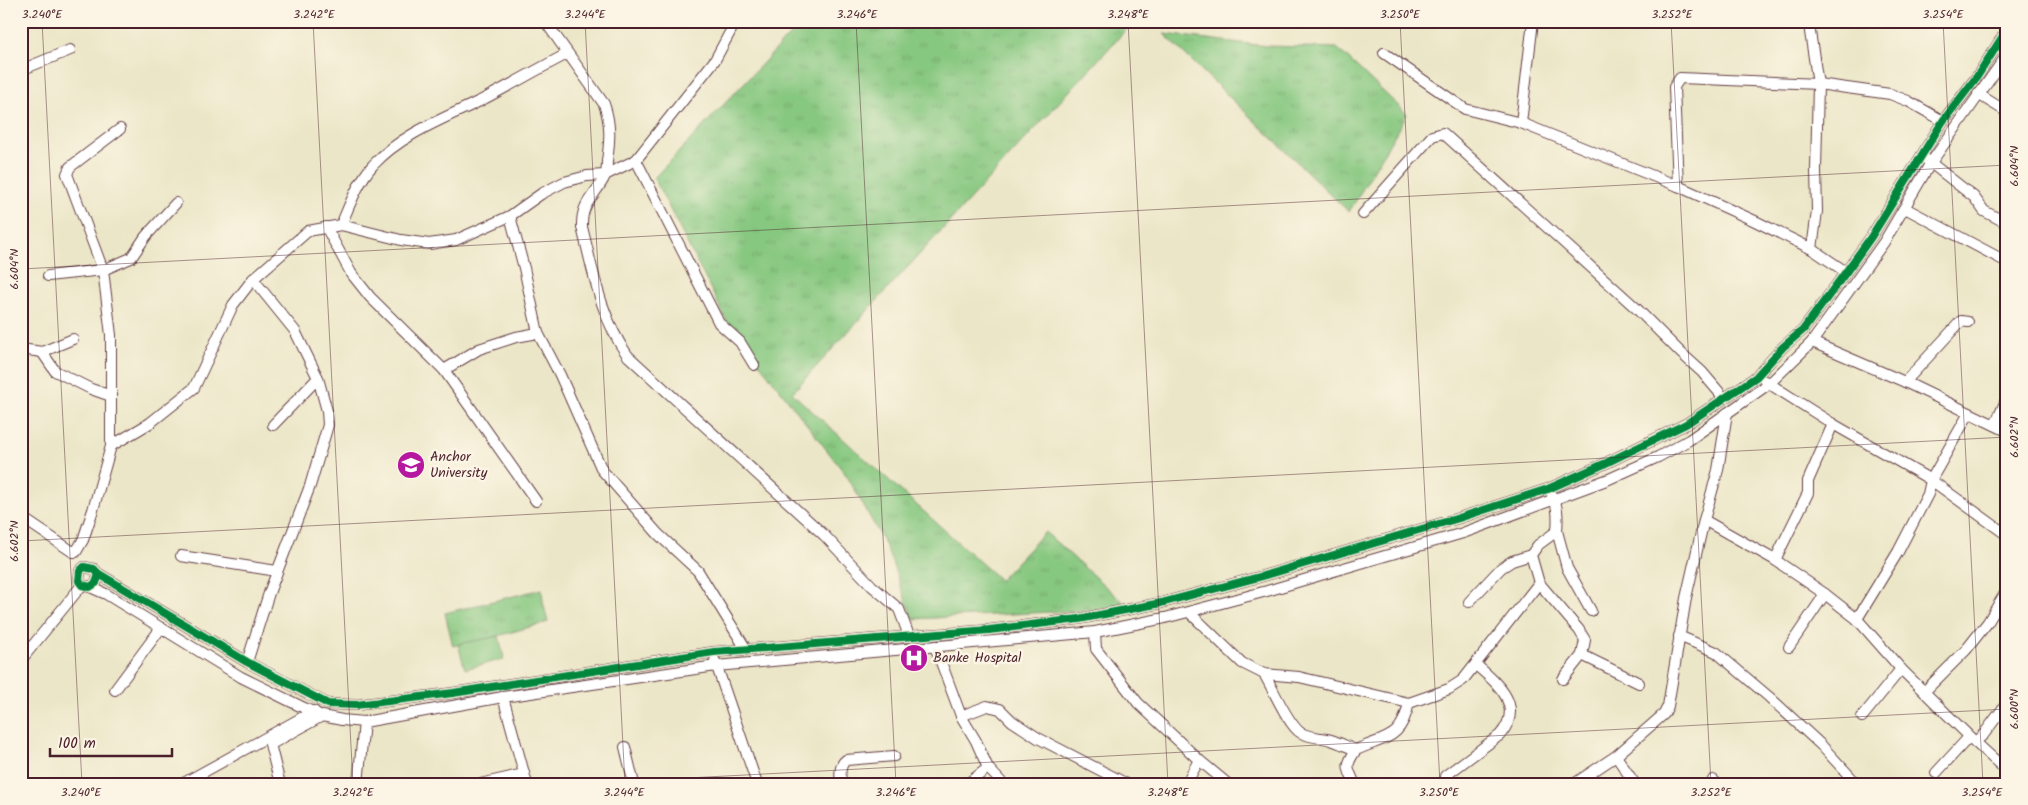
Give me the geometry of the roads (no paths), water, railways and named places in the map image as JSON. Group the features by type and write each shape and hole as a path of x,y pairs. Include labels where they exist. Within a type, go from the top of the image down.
{"street":[{"path":"545,21 566,54 604,104 609,118 611,137 605,175 588,200 581,218 603,308 621,346 628,356 824,535 872,586 899,609 909,636"},
{"path":"111,446 150,424 194,388 234,305 253,279 308,231 341,225 401,240 429,244 456,240 510,216 541,194 564,182 587,176 605,175 636,160 715,60 736,21"},
{"path":"1521,123 1533,21"},
{"path":"1812,21 1810,32 1818,84 1817,212 1812,249"},
{"path":"84,567 94,569 99,574 247,662 328,704 356,705 453,693 714,652 989,630 1079,619 1160,603 1264,576 1459,518 1548,489 1686,424 1756,376 1783,347 1803,330 1846,272 1871,237 1921,153 1976,78 2007,30"},
{"path":"21,70 70,50"},
{"path":"1384,53 1465,109 1521,123 1678,186 1812,249 1846,272"},
{"path":"341,225 357,189 372,166 392,147 414,133 482,100 566,54"},
{"path":"84,567 78,576 86,586 161,628 241,677 318,714 342,720 364,722 503,697 716,666 1052,637 1095,632 1189,612 1463,533 1555,499 1658,457 1689,440 1728,414 1770,383 1812,342 1855,283 1905,208 1930,164 2007,55"},
{"path":"1678,186 1674,87 1680,78 1818,84 1890,94 1908,101 1943,121"},
{"path":"1976,78 1981,91 2007,112"},
{"path":"76,552 83,540 93,510 111,446 111,335 103,270 67,174 70,167 120,129"},
{"path":"1363,214 1432,136 1443,133 1636,308 1674,347 1702,372 1724,398"},
{"path":"1921,153 1930,164 1974,197 1984,211 2001,220 2007,220"},
{"path":"636,160 720,323 740,342 754,365"},
{"path":"48,276 103,270 131,258 146,236 176,203"},
{"path":"1905,208 2007,262"},
{"path":"510,216 524,268 538,333 560,375 602,470 658,534 698,572 746,649"},
{"path":"326,227 356,279 370,297 444,370 536,501"},
{"path":"247,662 277,571 310,486 327,431 328,418 318,378 295,331 253,279"},
{"path":"1905,382 1952,329 1961,321 1968,322"},
{"path":"444,370 479,349 516,337 538,333"},
{"path":"21,349 42,352 73,339"},
{"path":"1812,342 1905,382 2007,430"},
{"path":"42,352 56,371 91,389 111,396"},
{"path":"1756,376 1833,424 1931,480 2007,534"},
{"path":"273,425 318,378"},
{"path":"1995,425 2007,398"},
{"path":"1857,619 1898,552 1928,494 1931,480 1969,412"},
{"path":"1574,784 1616,756 1664,714 1668,706 1679,636 1704,520 1718,470 1728,414"},
{"path":"1775,560 1808,493 1808,481 1833,424"},
{"path":"1548,489 1555,499 1558,522 1557,531 1568,568 1591,612"},
{"path":"21,517 72,552 76,552"},
{"path":"1704,520 1775,560 1857,619 1901,669 2007,772"},
{"path":"1469,602 1501,568 1512,561 1530,555 1538,545 1557,531"},
{"path":"76,552 84,567"},
{"path":"1530,555 1539,583 1585,640 1582,655 1564,679"},
{"path":"181,556 277,571"},
{"path":"21,660 86,586 96,583 99,574"},
{"path":"1189,612 1242,663 1264,674 1299,677 1409,703 1449,689 1463,680 1476,665 1486,648 1539,583"},
{"path":"1925,691 1971,644 1988,622 2007,590"},
{"path":"1789,647 1824,594"},
{"path":"115,690 161,628"},
{"path":"1095,632 1096,650 1138,703 1198,760 1228,784"},
{"path":"1679,636 1716,652 1821,745 1853,782"},
{"path":"935,646 961,716 976,741 988,768 1003,784"},
{"path":"714,652 716,666 757,784"},
{"path":"1582,655 1639,683"},
{"path":"1445,776 1500,735 1506,729 1509,720 1510,703 1498,683 1476,665"},
{"path":"1862,717 1901,669"},
{"path":"1264,674 1275,690 1284,710 1300,732 1311,737 1330,739 1356,750"},
{"path":"480,784 525,779 503,697"},
{"path":"1355,784 1348,767 1348,762 1356,750 1397,732 1406,717 1409,703"},
{"path":"1936,773 1972,739 1984,734 2007,703"},
{"path":"961,716 988,706 997,708 1012,721 1038,738 1127,784"},
{"path":"194,784 270,744 318,714"},
{"path":"182,784 318,714"},
{"path":"358,784 364,722"},
{"path":"270,744 280,784"},
{"path":"624,747 634,784"},
{"path":"841,784 842,766 846,760 894,756"},
{"path":"1616,756 1635,784"},
{"path":"1186,784 1198,760"},
{"path":"967,784 988,768"}],"place":[{"name":"Anchor University","path":"411,465"},
{"name":"Banke Hospital","path":"914,658"}]}
